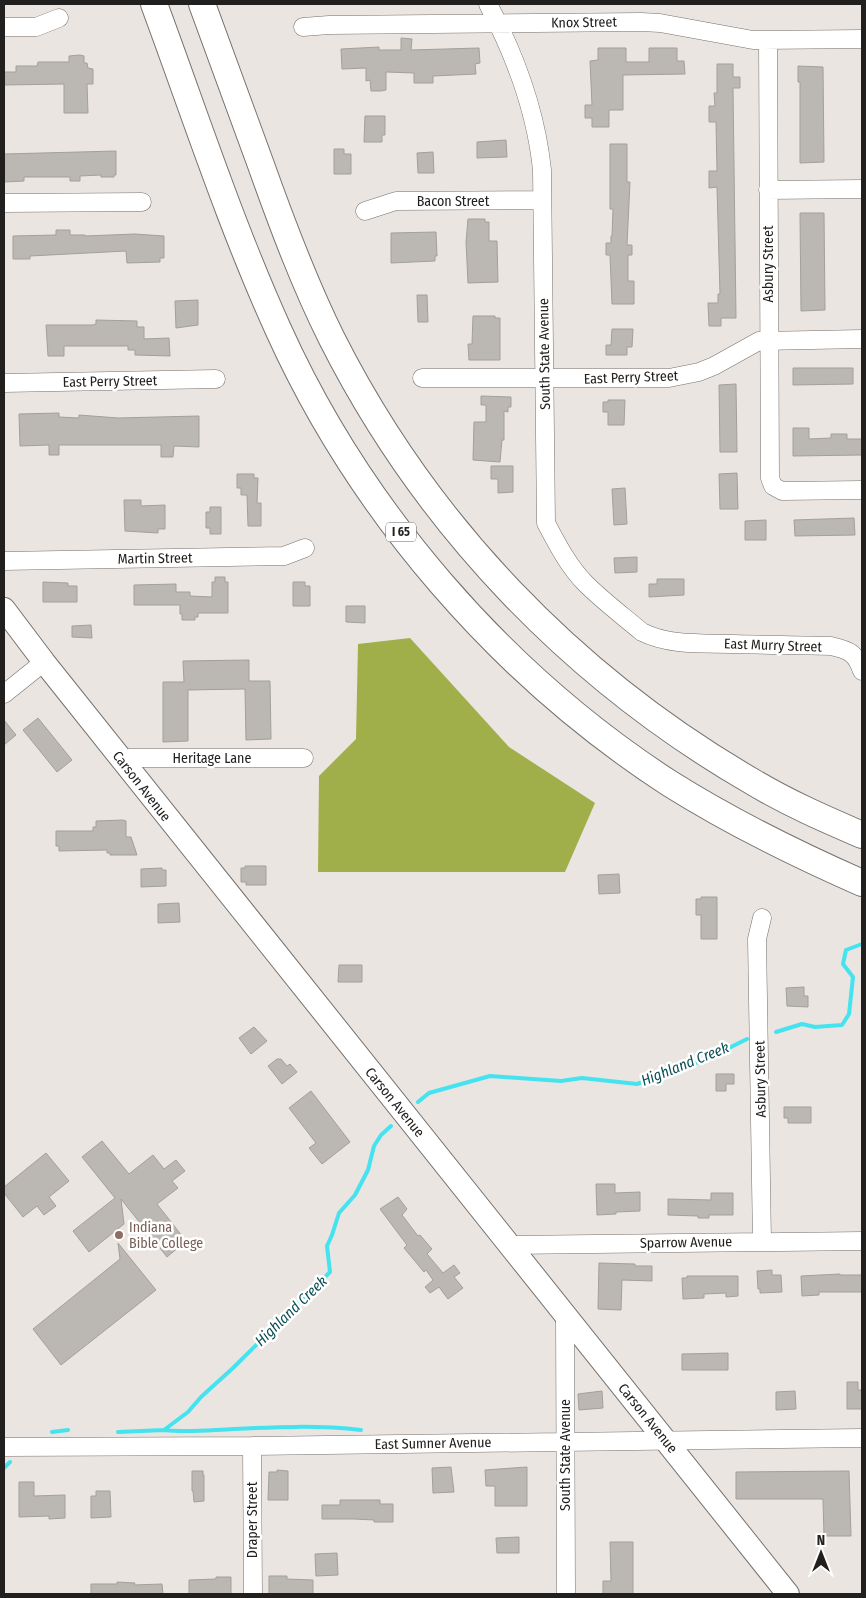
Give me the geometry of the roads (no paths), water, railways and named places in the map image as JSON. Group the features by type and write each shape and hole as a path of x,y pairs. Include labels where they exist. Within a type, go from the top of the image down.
{"highway":[{"name":"I 65","path":"154,4 245,252 278,329 305,384 328,424 363,480 412,547 454,597 518,663 568,708 614,744 669,782 733,822 862,883"},
{"path":"202,4 289,242 325,324 375,416 408,467 444,514 513,595 566,647 615,690 674,733 751,781 801,808 862,835"}],"main road":[{"name":"Carson Avenue","path":"4,609 120,758 788,1594"}],"street":[{"name":"South State Avenue","path":"488,4 499,24 518,69 534,116 539,142 542,170 546,523 572,567 586,584 642,632 659,639 685,643"},
{"path":"4,27 36,27 59,18"},
{"name":"Knox Street","path":"303,27 328,25 647,22 697,29 742,39 862,39"},
{"name":"Asbury Street","path":"768,40 770,478 773,486 782,491 862,490"},
{"path":"768,190 862,189"},
{"name":"Bacon Street","path":"365,211 396,201 542,200"},
{"path":"4,203 142,202"},
{"name":"East Perry Street","path":"422,378 669,378 684,376 714,366 759,341 862,339"},
{"name":"East Perry Street","path":"4,383 216,379"},
{"name":"Martin Street","path":"4,561 284,556 305,548"},
{"name":"East Murry Street","path":"685,643 831,646 843,648 860,664"},
{"path":"4,694 44,662"},
{"name":"Heritage Lane","path":"120,758 304,758"},
{"name":"Asbury Street","path":"762,918 757,939 762,1241"},
{"name":"Sparrow Avenue","path":"510,1245 862,1240"},
{"name":"South State Avenue","path":"565,1315 566,1594"},
{"name":"East Sumner Avenue","path":"4,1447 252,1446 862,1438"},
{"name":"Draper Street","path":"252,1446 253,1594"}],"waterway":[{"name":"Highland Creek","path":"776,1032 802,1024 815,1027 842,1025 849,1014 853,977 843,964 846,950 862,944"},
{"name":"Highland Creek","path":"418,1102 429,1093 490,1076 561,1081 582,1078 637,1084 707,1059 747,1039"},
{"name":"Highland Creek","path":"118,1432 164,1430 188,1412 201,1397 330,1272 327,1246 339,1213 355,1195 368,1170 374,1146 381,1135 391,1126"},
{"path":"164,1430 190,1431 297,1427 361,1430"},
{"name":"Highland Creek","path":"52,1432 68,1430"},
{"name":"Highland Creek","path":"4,1468 10,1462"}],"place":[{"name":"Indiana Bible College","path":"119,1235"}]}
